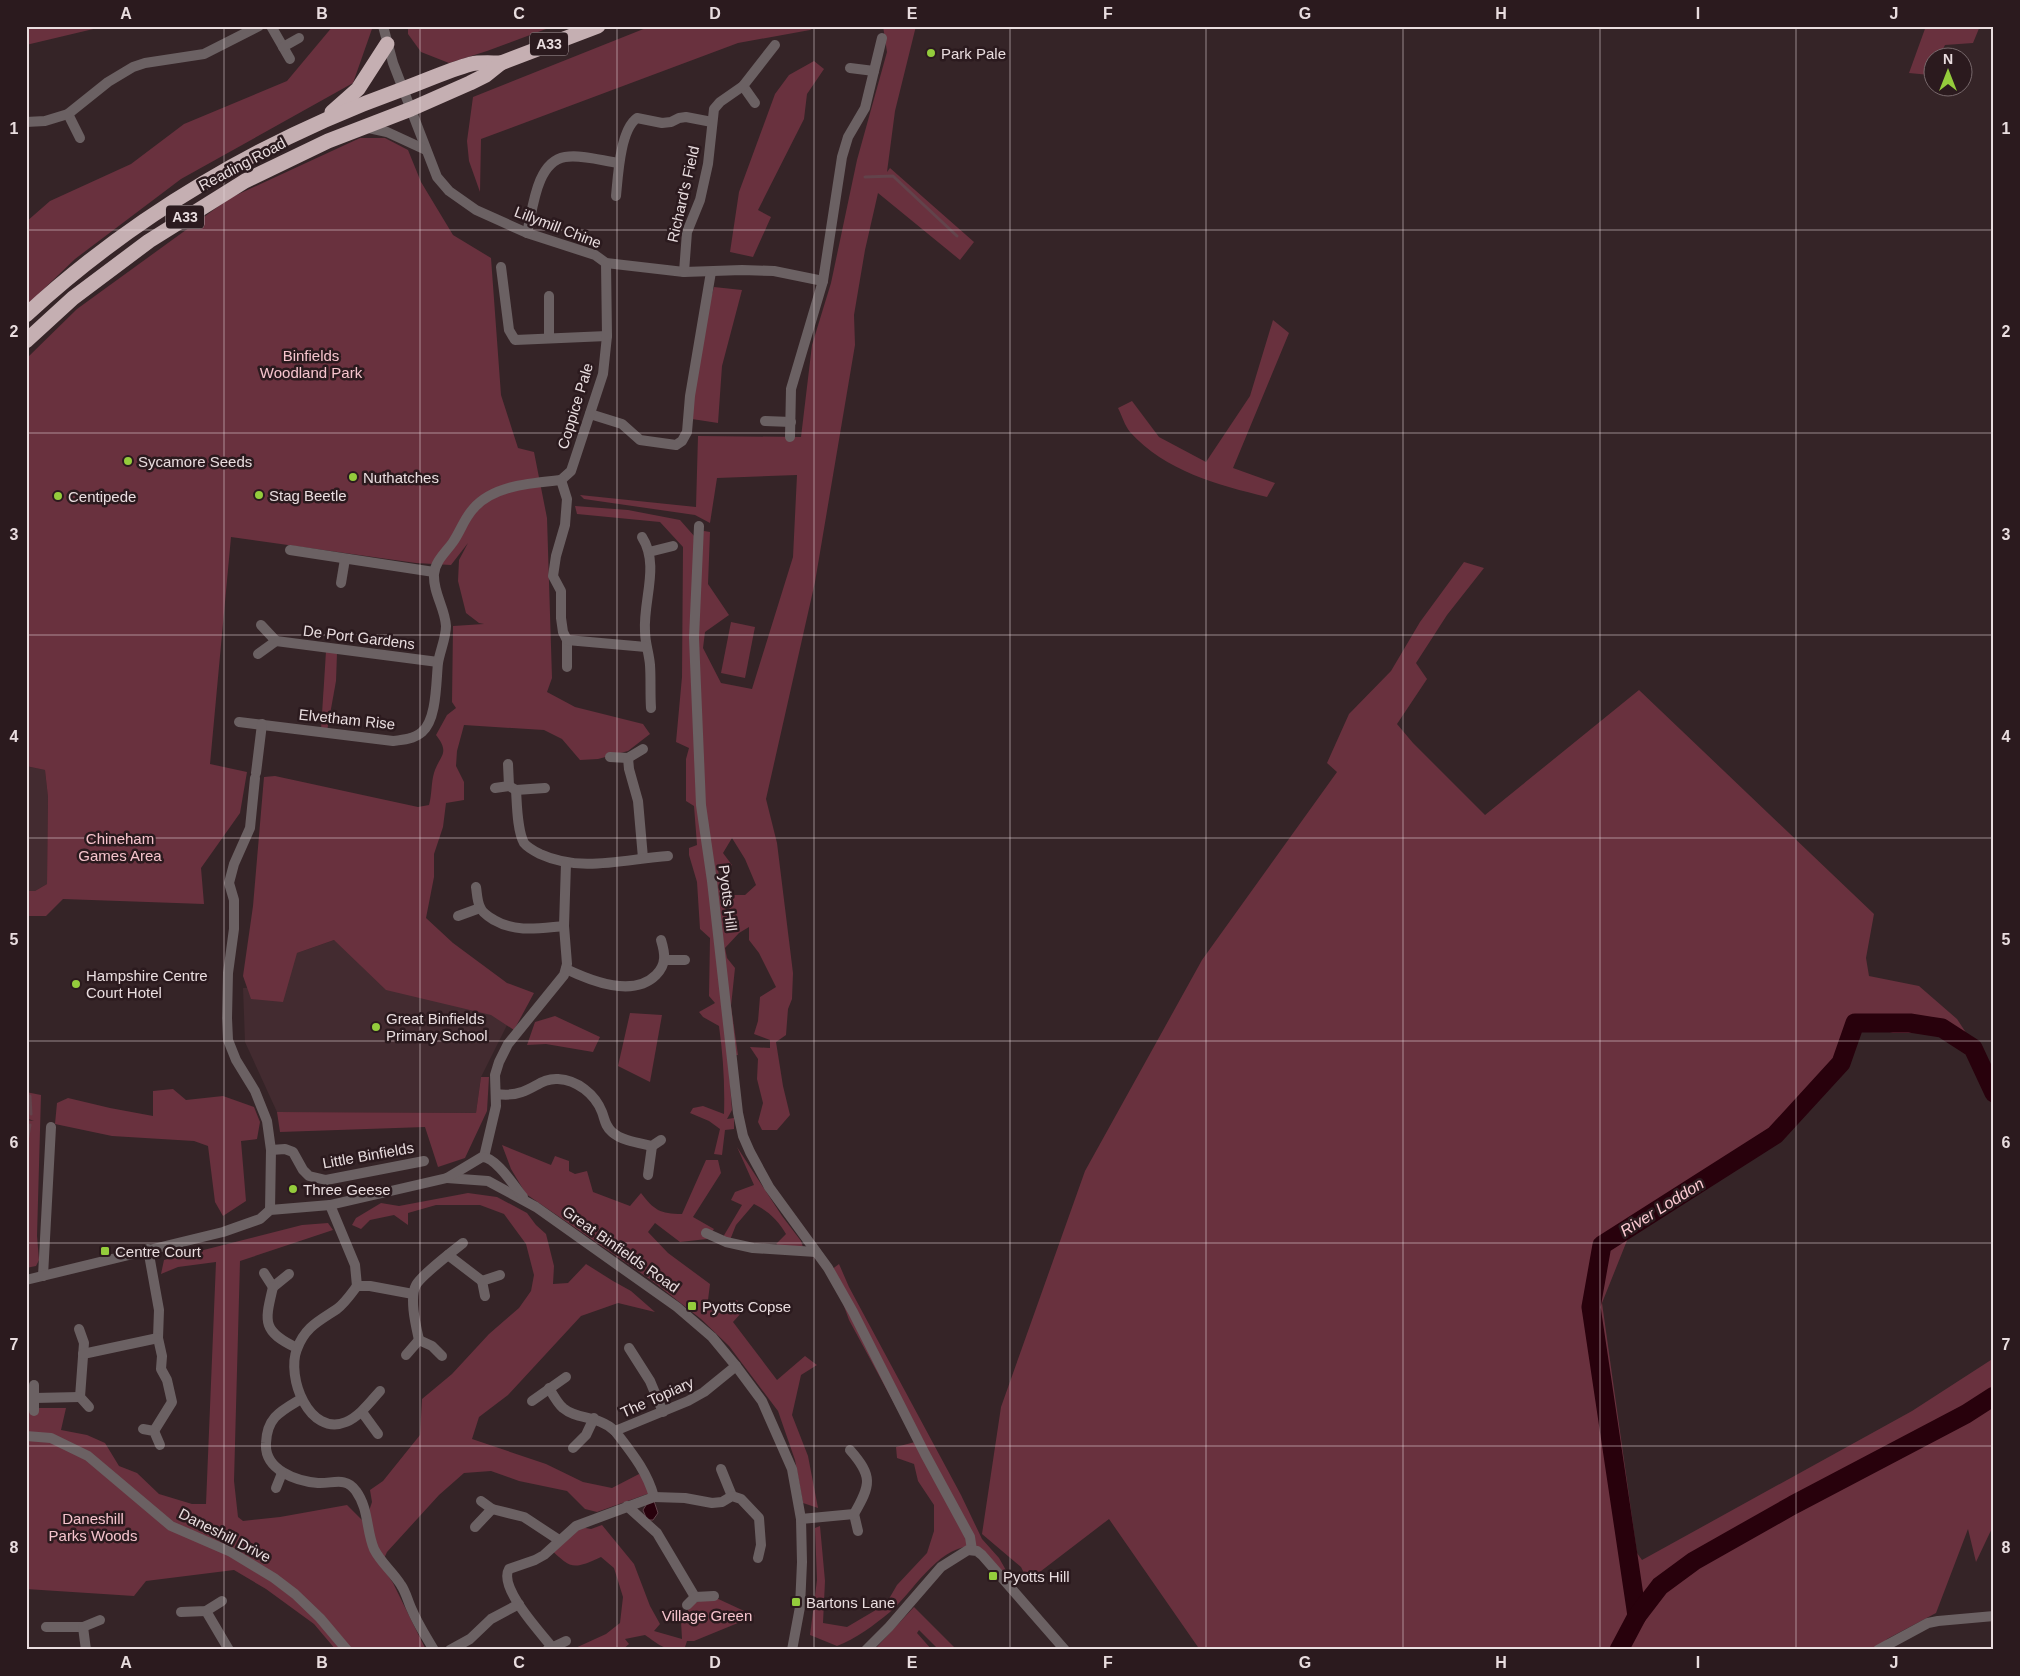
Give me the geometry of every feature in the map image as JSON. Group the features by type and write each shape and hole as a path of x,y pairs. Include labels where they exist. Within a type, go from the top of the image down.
{"highway":[{"name":"Reading Road","path":"26,340 94,282 175,223 263,171 328,141 411,109 470,83 486,75 501,63 598,26"},
{"path":"302,132 335,110 353,95 387,44"},
{"name":"Reading Road","path":"26,314 90,261 145,221 214,178 302,132 367,102 471,64 501,63"},
{"path":"302,132 334,128 395,104 411,109"}],"street":[{"path":"26,122 45,121 68,114 108,82 145,62 204,54 259,26"},
{"path":"271,26 290,59"},
{"name":"Lillymill Chine","path":"383,26 393,63 437,177 462,201 476,210 527,233 595,255 606,263 684,272 774,271 823,282"},
{"path":"283,47 299,38"},
{"path":"790,437 791,389 823,282 842,158 848,137 865,108 882,38"},
{"name":"Richard's Field","path":"684,272 687,232 700,200 708,164 714,109 720,102 743,86 775,45"},
{"path":"850,68 874,72"},
{"path":"743,86 755,103"},
{"path":"68,114 80,138"},
{"path":"616,196 619,164 627,130 631,122 637,118 662,123 686,117 712,122"},
{"path":"364,127 387,132 426,150"},
{"path":"527,233 541,178 546,168 553,161 565,157 576,157 619,164"},
{"name":"Coppice Pale","path":"561,480 571,471 603,374 607,336 606,263"},
{"path":"501,267 509,330 515,340 607,336"},
{"path":"590,414 622,424 640,440 676,446 682,441 687,432 691,387 711,272"},
{"path":"549,296 549,338"},
{"path":"765,421 790,422"},
{"path":"290,550 434,572 439,559 454,541 472,510 480,502 501,491 523,485 561,480 567,499 565,525 556,556 553,576 561,591 560,618 567,640 567,667"},
{"name":"Pyotts Hill","path":"699,526 694,638 701,805 712,881 738,1113 746,1144 770,1188 828,1268 853,1312 970,1537 972,1550"},
{"path":"642,537 648,546 649,552 650,584 645,610 646,647 650,664 650,708"},
{"path":"649,552 673,546"},
{"path":"341,583 345,559"},
{"name":"Elvetham Rise","path":"239,722 393,741 412,738 423,732 430,721 433,708 438,662 446,628 444,614 435,589 434,572"},
{"path":"258,654 276,641 261,625"},
{"path":"567,640 646,647"},
{"name":"De Port Gardens","path":"276,641 438,662"},
{"path":"262,724 250,828 234,864 229,883 234,900 234,929 228,974 227,1018 228,1040 236,1060 255,1091 264,1114 271,1150 270,1210"},
{"path":"610,757 628,758 643,749"},
{"path":"628,758 629,769 638,801 643,858"},
{"path":"508,764 524,843 531,850 548,858 566,863 606,864 668,856"},
{"path":"494,788 545,788"},
{"path":"474,1164 473,1171 483,1180 495,1177 498,1169 491,1160 488,1141 496,1106 495,1075 499,1062 508,1044 557,986 566,969 564,926 566,863"},
{"path":"476,887 480,908 493,919 513,928 564,926"},
{"path":"458,916 480,908"},
{"path":"566,969 597,981 618,986 636,987 643,985 661,970 665,960 661,940"},
{"path":"665,960 685,960"},
{"path":"496,1094 523,1092 547,1079 558,1079 579,1084 598,1104 606,1125 613,1133 623,1138 652,1146"},
{"path":"43,1276 51,1127"},
{"path":"648,1175 652,1146 661,1140"},
{"name":"Little Binfields","path":"271,1150 285,1149 293,1152 303,1170 310,1176 326,1180 424,1161"},
{"name":"Great Binfields Road","path":"26,1280 222,1232 260,1219 270,1210 330,1205 447,1178 474,1164 478,1159 491,1160 527,1201"},
{"name":"Great Binfields Road","path":"447,1178 483,1180 527,1201 677,1307 712,1337 762,1401 792,1469 801,1519 800,1608 792,1650"},
{"path":"330,1205 355,1265 357,1286 338,1308 312,1325 297,1348 293,1369 295,1385 301,1399 312,1413 324,1423 336,1425 347,1422 362,1412 380,1391"},
{"path":"706,1233 726,1242 754,1248 816,1252"},
{"path":"419,1340 415,1324 413,1294 416,1284 463,1243"},
{"path":"148,1249 159,1310 158,1338 162,1356 162,1369 167,1380 172,1402 154,1431"},
{"path":"448,1255 482,1281 486,1296"},
{"path":"264,1272 273,1287"},
{"path":"289,1274 273,1287 266,1315 272,1333 284,1342 297,1348"},
{"path":"482,1281 500,1275"},
{"path":"357,1286 370,1286 413,1294"},
{"path":"78,1329 84,1343 80,1397 89,1407"},
{"path":"83,1354 158,1338"},
{"path":"406,1354 419,1340"},
{"path":"419,1340 432,1346 442,1356"},
{"path":"629,1348 650,1381 663,1412"},
{"name":"The Topiary","path":"654,1496 650,1482 643,1470 615,1431 663,1412 704,1392 736,1366"},
{"path":"532,1401 566,1377"},
{"path":"34,1384 34,1411"},
{"path":"549,1388 562,1408 569,1412 594,1418 607,1424 615,1431"},
{"path":"34,1398 80,1397"},
{"path":"301,1399 274,1417 268,1428 265,1445 270,1461 282,1473 309,1482 334,1481 346,1483 357,1492 365,1509 373,1546 378,1556 403,1588 417,1620 434,1650"},
{"path":"362,1412 378,1434"},
{"path":"573,1448 586,1435 594,1418"},
{"path":"143,1429 154,1431"},
{"path":"154,1431 160,1445"},
{"name":"Daneshill Drive","path":"26,1436 51,1438 88,1456 171,1526 232,1552 274,1578 295,1594 320,1618 347,1650"},
{"path":"850,1450 861,1462 868,1485 866,1494 854,1514 858,1532"},
{"path":"720,1469 732,1496 741,1499 759,1518 760,1545 758,1558"},
{"path":"276,1488 282,1473"},
{"path":"566,1640 550,1648 519,1604 510,1587 506,1573 509,1568 535,1560 544,1555 576,1526 654,1496 685,1498 712,1503 722,1502 732,1496"},
{"path":"481,1501 492,1509 524,1517 559,1540"},
{"path":"627,1506 657,1533 696,1597"},
{"path":"475,1527 492,1509"},
{"path":"801,1519 854,1514"},
{"path":"866,1650 889,1627 941,1567 968,1550 982,1555 1065,1650"},
{"path":"687,1604 696,1597 714,1596"},
{"path":"181,1612 206,1611 222,1600"},
{"path":"450,1650 470,1639 491,1619 519,1604"},
{"path":"206,1611 229,1650"},
{"path":"1878,1650 1928,1623 1994,1616"},
{"path":"46,1627 83,1627 100,1620"},
{"path":"83,1627 86,1650"}],"shaded area":[{"path":"26,766 45,770 48,797 47,884 35,891 26,891"},
{"name":"Great Binfields Primary School","path":"334,940 514,1011 481,1077 476,1113 277,1112 245,1042 243,988 273,986 297,953"},
{"path":"654,1501 658,1513 653,1520 647,1520 643,1510 648,1502"}],"green space":[{"path":"26,26 106,26 26,45"},
{"path":"333,26 373,26 353,83 181,179 75,259 26,306 26,222 50,201 131,164 184,124 287,81"},
{"path":"408,26 554,26 449,63 421,52 408,34"},
{"path":"651,26 816,26 810,30 738,43 481,139 480,192 469,161 467,141 473,97"},
{"path":"883,26 916,26 895,111 887,172 890,168 974,242 960,260 878,193 865,250 854,315 855,345 815,582 766,799 777,843 793,973 792,999 788,1009 786,1035 776,1042 790,1115 777,1130 762,1130 758,1122 763,1103 757,1079 758,1059 750,1047 770,1048 770,1040 754,1034 758,1021 760,997 776,987 759,953 749,940 749,927 739,933 725,948 727,958 735,968 731,1006 738,1055 728,1056 732,1110 727,1119 734,1118 734,1129 725,1130 722,1155 714,1154 720,1129 709,1121 690,1113 693,1108 703,1106 724,1114 724,1092 719,1026 703,1017 699,1012 715,1003 709,996 710,938 700,929 697,882 689,855 689,848 697,845 694,806 686,801 686,759 689,748 676,742 682,677 683,547 660,522 577,514 575,506 628,510 680,520 695,537 704,531 710,532 708,584 729,615 705,632 703,648 721,683 752,689 793,557 797,475 717,478 710,523 695,515 584,499 580,495 696,507 698,436 801,437 812,345 831,283 857,160 887,52","holes":["732,838 745,859 756,885 745,895 734,895 727,916 717,865 724,872 732,865 723,853"]},
{"path":"1926,26 1980,26 1973,43 1945,45 1944,48 1922,48 1922,74 1909,73"},
{"path":"814,61 824,69 807,94 804,119 758,210 771,217 753,257 730,252 739,192 775,94 789,75"},
{"name":"Binfields Woodland Park","path":"360,138 385,138 408,150 421,182 453,235 491,258 501,395 518,448 534,452 547,518 552,678 547,692 575,707 643,724 650,734 628,751 598,759 580,760 562,739 544,730 464,725 457,751 456,766 464,782 464,800 446,803 443,827 434,854 434,877 426,918 453,943 507,983 534,993 514,1030 491,1015 386,990 334,940 297,953 283,1002 251,999 243,976 253,906 264,777 275,776 418,807 429,805 434,773 443,751 443,747 436,735 447,715 456,708 452,702 453,626 484,624 479,623 466,613 458,581 459,560 468,543 451,565 416,563 231,537 210,764 247,772 240,813 201,868 204,904 63,899 46,916 26,916 26,891 35,891 47,884 48,797 45,770 26,766 26,359 77,309 230,198"},
{"path":"714,287 742,290 722,366 718,423 692,419 697,347"},
{"path":"1273,320 1289,333 1233,468 1275,483 1267,497 1211,481 1176,467 1159,457 1130,432 1118,408 1132,401 1159,437 1206,462 1250,396"},
{"path":"1464,562 1484,568 1447,615 1416,663 1427,679 1397,724 1413,743 1485,815 1639,690 1874,914 1866,958 1869,976 1919,986 1957,1019 1982,1057 1994,1080 1994,1102 1990,1101 1971,1059 1944,1033 1893,1033 1861,1023 1821,1094 1720,1175 1628,1238 1602,1303 1637,1553 1642,1560 1912,1411 1994,1358 1994,1390 1945,1424 1994,1395 1994,1524 1976,1562 1968,1529 1936,1613 1887,1639 1877,1650 1200,1650 1109,1519 1028,1581 1021,1567 982,1534 1001,1407 1085,1171 1202,960 1337,772 1327,763 1349,714 1391,671 1420,622"},
{"path":"731,622 755,627 745,678 721,673"},
{"path":"326,651 337,653 336,681 327,731 321,730"},
{"path":"630,1013 662,1015 650,1082 618,1066"},
{"path":"555,1016 600,1037 593,1052 546,1044 527,1045 535,1022"},
{"path":"481,1077 489,1077 487,1111 465,1158 438,1167 425,1127 280,1132 277,1112 476,1113"},
{"path":"173,1089 186,1100 223,1096 254,1107 260,1122 257,1139 241,1141 246,1201 223,1216 215,1202 208,1146 194,1141 112,1136 55,1124 57,1103 68,1098 153,1116 153,1091"},
{"path":"26,1092 41,1095 37,1236 39,1260 36,1266 26,1268 26,1120 34,1121 26,1118"},
{"path":"502,1145 551,1165 555,1156 569,1161 569,1171 575,1174 587,1171 593,1192 630,1206 641,1193 658,1210 674,1214 682,1214 706,1160 718,1160 721,1173 693,1217 714,1229 707,1239 680,1242 655,1223 648,1232 668,1253 710,1284 708,1300 715,1309 737,1300 743,1311 733,1322 777,1380 805,1356 817,1365 801,1375 792,1415 808,1456 818,1508 803,1503 795,1460 778,1411 729,1346 701,1319 651,1280 526,1194 511,1169"},
{"path":"737,1147 782,1216 801,1241 804,1250 788,1251 776,1244 786,1234 772,1216 754,1204 736,1225 730,1240 723,1237 742,1205 731,1200 735,1192 754,1185"},
{"name":"Daneshill Parks Woods","path":"468,1193 497,1197 527,1213 546,1234 554,1266 553,1284 568,1283 586,1264 631,1291 655,1312 618,1303 581,1316 508,1395 479,1417 472,1439 546,1464 583,1482 612,1488 639,1474 650,1482 650,1493 597,1512 585,1509 567,1491 519,1481 491,1471 464,1473 439,1495 387,1552 381,1565 393,1583 426,1650 336,1650 314,1624 266,1589 234,1570 146,1581 134,1596 26,1589 26,1408 66,1408 61,1430 87,1435 105,1443 119,1466 137,1473 159,1494 192,1504 206,1504 216,1262 178,1267 161,1274 164,1260 302,1225 328,1223 333,1230 240,1261 234,1481 238,1517 243,1521 280,1517 347,1505 365,1523 372,1502 370,1490 383,1481 420,1435 422,1399 452,1374 489,1334 519,1308 531,1291 534,1275 526,1244 504,1214 480,1205 436,1205 408,1213 408,1225 394,1215 370,1220 361,1229 352,1225 356,1218 381,1203 399,1206"},
{"path":"839,1264 849,1287 961,1495 982,1539 999,1558 1007,1572 1004,1577 970,1546 958,1549 936,1563 899,1604 884,1617 858,1636 837,1646 810,1635 817,1580 815,1528 820,1526 825,1581 823,1623 847,1627 886,1604 897,1585 927,1553 934,1531 934,1505 918,1481 914,1464 897,1458 896,1447 915,1442 849,1320 831,1270"},
{"name":"Village Green","path":"602,1525 634,1564 650,1606 660,1624 654,1631 682,1639 681,1621 688,1612 687,1605 714,1597 755,1616 694,1641 687,1641 685,1647 678,1649 659,1645 645,1635 625,1639 629,1644 622,1650 571,1650 606,1634 620,1623 623,1597 614,1568 601,1557 577,1566 567,1563 548,1547 580,1527 591,1529"},
{"path":"914,1607 957,1650 939,1650 919,1630 917,1633 932,1650 874,1650"}],"waterway":[{"path":"865,177 893,176 957,236"},
{"name":"River Loddon","path":"1637,1616 1591,1307 1602,1245 1775,1135 1841,1063 1855,1023 1910,1023 1942,1028 1973,1048 1994,1093"},
{"path":"30,1096 31,1114"},
{"path":"26,1147 30,1125"},
{"name":"River Loddon","path":"1619,1650 1637,1616 1660,1586 1694,1561 1793,1505 1966,1414 1994,1396"}],"place":[{"name":"Park Pale","path":"931,53"},
{"name":"Sycamore Seeds","path":"128,461"},
{"name":"Nuthatches","path":"353,477"},
{"name":"Stag Beetle","path":"259,495"},
{"name":"Centipede","path":"58,496"},
{"name":"Hampshire Centre Court Hotel","path":"76,984"},
{"name":"Great Binfields Primary School","path":"376,1027"},
{"name":"Three Geese","path":"293,1189"},
{"name":"Centre Court","path":"105,1251"},
{"name":"Pyotts Copse","path":"692,1306"},
{"name":"Pyotts Hill","path":"993,1576"},
{"name":"Bartons Lane","path":"796,1602"}],"park label":[{"name":"Chineham Games Area","path":"120,846"}]}
